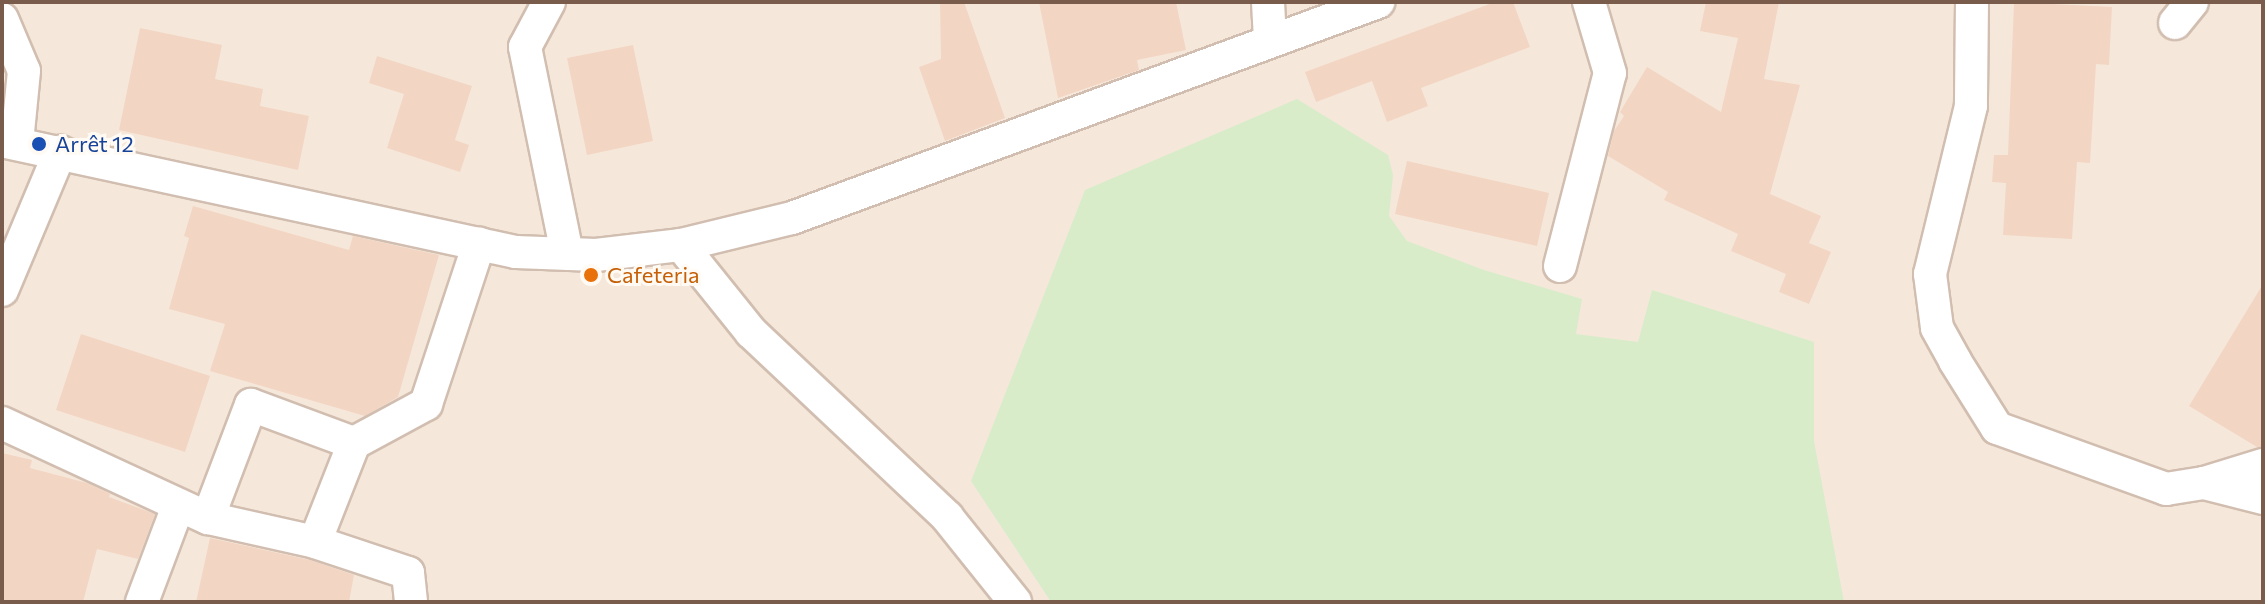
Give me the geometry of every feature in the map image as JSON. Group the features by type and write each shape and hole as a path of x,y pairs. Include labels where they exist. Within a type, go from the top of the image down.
{"street":[{"path":"549,2 525,47 567,254"},
{"path":"1268,2 1270,40"},
{"path":"2,19 24,71 9,142 516,252 596,255 681,245 792,218 1378,2"},
{"path":"1560,266 1610,73 1589,2"},
{"path":"1972,2 1971,106 1930,274 1937,328 1997,428 2166,489 2204,483 2263,465"},
{"path":"2,290 60,152"},
{"path":"315,542 354,443 426,404 479,244"},
{"path":"681,245 751,332 947,517 1015,602"},
{"path":"208,518 251,405 354,443"},
{"path":"2,423 208,518 315,542 408,573 411,602"},
{"path":"2204,483 2263,498"},
{"path":"142,602 178,506"}],"shaded area":[{"path":"2,2 2263,2 2263,602 2,602"}],"green space":[{"path":"1297,99 1388,155 1393,175 1389,216 1407,241 1484,270 1582,299 1576,334 1638,342 1652,290 1814,342 1814,441 1844,602 1051,602 971,481 1085,190"}],"building":[{"path":"940,2 964,2 1005,118 945,141 919,67 941,59"},
{"path":"1039,2 1176,2 1186,50 1137,60 1139,70 1058,98"},
{"path":"1495,2 1513,2 1530,47 1421,88 1428,106 1387,122 1372,81 1316,102 1305,72"},
{"path":"1706,2 1779,2 1764,79 1800,85 1770,194 1821,216 1809,243 1831,252 1809,304 1779,292 1786,274 1731,251 1738,234 1664,200 1668,192 1608,156 1614,131 1624,116 1620,112 1647,67 1721,112 1738,38 1700,31"},
{"path":"2014,2 2112,7 2109,65 2096,64 2090,163 2077,162 2072,239 2003,235 2006,183 1992,182 1994,155 2008,155"},
{"path":"140,28 222,45 215,79 263,89 260,106 309,116 298,170 119,130"},
{"path":"633,45 653,141 587,155 567,58"},
{"path":"377,56 472,86 455,140 469,145 460,172 387,148 404,94 369,83"},
{"path":"1407,161 1549,193 1537,246 1395,214"},
{"path":"193,206 349,250 353,236 439,255 398,397 365,416 210,371 225,324 169,309 189,238 184,236"},
{"path":"2263,284 2263,447 2257,447 2189,406"},
{"path":"81,334 210,376 185,452 56,410"},
{"path":"2,453 32,460 30,468 87,483 110,494 109,497 155,514 138,559 97,549 83,602 2,602"},
{"path":"210,538 310,560 354,575 349,602 196,602"}],"place":[{"name":"Arrêt 12","path":"39,144"},
{"name":"Cafeteria","path":"591,275"}]}
